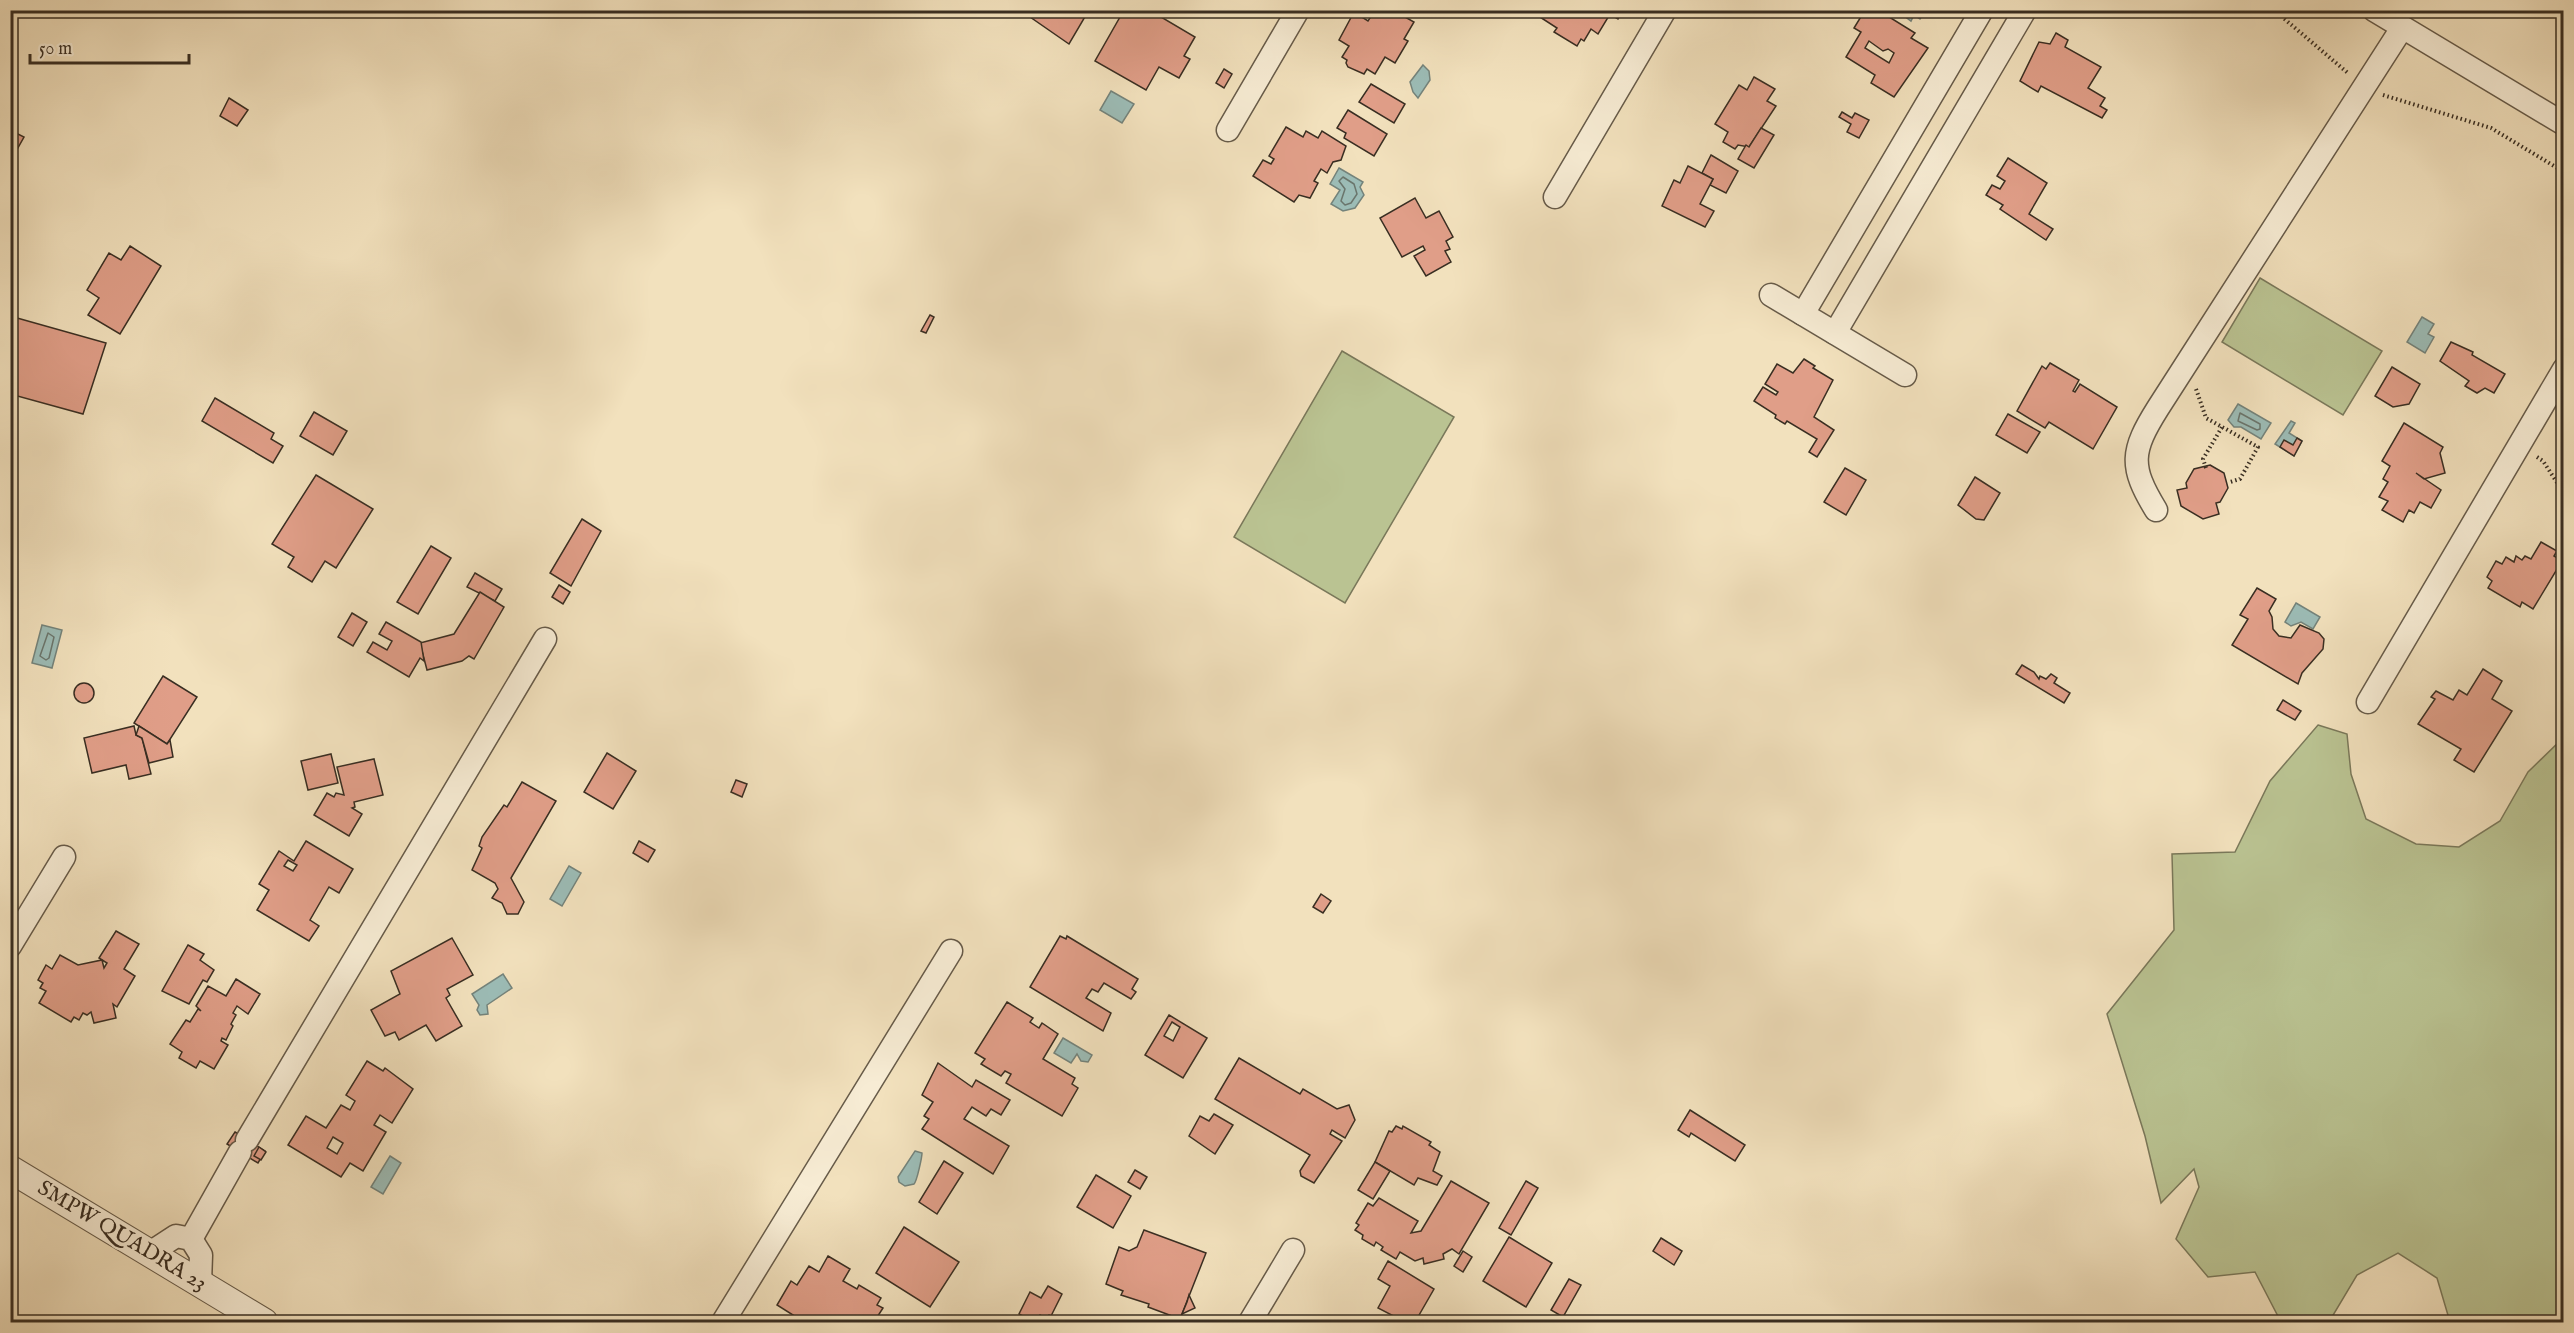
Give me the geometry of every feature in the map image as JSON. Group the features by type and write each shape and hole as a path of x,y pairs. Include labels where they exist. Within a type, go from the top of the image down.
{"street":[{"path":"1228,129 1298,10"},
{"path":"1556,197 1665,10"},
{"path":"1803,314 1982,10"},
{"path":"1835,333 2025,10"},
{"path":"2374,10 2564,124"},
{"path":"2156,510 2144,490 2135,467 2138,444 2187,363 2402,28"},
{"path":"1915,124 1947,144"},
{"path":"1771,295 1905,375"},
{"path":"2368,702 2564,369"},
{"path":"191,1239 545,639"},
{"path":"10,946 64,857"},
{"path":"723,1323 951,951"},
{"name":"SMPW QUADRA 23","path":"10,1169 264,1323"},
{"path":"150,1253 176,1236 191,1239 198,1246 201,1255 200,1283"},
{"path":"1250,1323 1293,1250"}],"path":[{"path":"2274,10 2315,48 2365,87 2400,102 2491,128 2564,172"},
{"path":"2187,363 2206,417 2258,447 2240,479 2230,482"},
{"path":"2206,468 2203,459 2222,427"},
{"path":"2519,445 2543,460 2564,493"}],"green space":[{"path":"2260,278 2382,351 2343,415 2222,342"},
{"path":"1342,351 1454,417 1345,603 1234,537"},
{"path":"2318,725 2347,734 2351,774 2366,819 2416,844 2459,847 2500,821 2528,772 2563,738 2563,1322 2450,1322 2437,1278 2398,1253 2357,1275 2329,1322 2281,1322 2255,1272 2208,1277 2176,1239 2199,1187 2194,1169 2161,1203 2145,1136 2107,1014 2174,930 2172,854 2235,852 2270,781"}],"water":[{"path":"1902,11 1925,11 1920,19 1914,15 1911,21 1900,13"},
{"path":"1423,65 1429,71 1430,80 1418,98 1410,82"},
{"path":"1111,91 1134,104 1122,123 1100,110"},
{"path":"1339,168 1363,182 1360,187 1364,195 1355,208 1343,211 1331,204 1340,190 1330,184"},
{"path":"2422,317 2434,324 2428,334 2434,337 2425,353 2407,342"},
{"path":"2238,404 2271,423 2261,439 2241,427 2234,427 2228,420"},
{"path":"2291,421 2295,423 2289,433 2302,441 2294,456 2275,444"},
{"path":"2296,603 2320,617 2313,629 2301,622 2291,626 2285,622"},
{"path":"42,625 62,630 52,668 32,663"},
{"path":"569,866 581,873 562,906 550,899"},
{"path":"503,974 512,988 487,1005 488,1014 480,1015 477,1010 479,1005 472,994"},
{"path":"1063,1038 1092,1055 1088,1062 1081,1061 1077,1054 1071,1063 1054,1053"},
{"path":"915,1151 922,1153 918,1174 914,1184 905,1186 899,1182 898,1177"},
{"path":"390,1156 401,1163 383,1194 371,1187"}],"building":[{"path":"1020,10 1089,10 1069,44"},
{"path":"1124,10 1149,10 1149,14 1151,11 1195,37 1184,56 1190,59 1179,78 1159,67 1146,90 1095,61"},
{"path":"1367,10 1384,10 1389,15 1398,13 1414,22 1404,39 1408,41 1395,63 1385,57 1375,74 1367,69 1364,74 1348,67 1347,60 1342,57 1349,46 1339,40 1354,12 1368,21 1370,18 1365,14"},
{"path":"1529,10 1623,10 1618,19 1610,14 1598,34 1591,29 1584,41 1581,39 1577,46 1554,32 1557,28"},
{"path":"1865,10 1878,10 1915,33 1911,38 1928,48 1894,97 1871,83 1875,75 1846,57 1861,32 1854,28","holes":["1869,41 1883,51 1888,49 1894,53 1889,63 1865,48"]},
{"path":"2056,33 2068,40 2065,47 2101,67 2088,88 2105,98 2100,106 2107,110 2102,118 2041,86 2038,92 2020,81 2039,42 2050,44"},
{"path":"1224,69 1232,74 1224,88 1216,83"},
{"path":"1754,77 1775,89 1767,101 1776,106 1749,147 1738,145 1735,149 1723,142 1728,132 1715,124 1739,85 1747,90"},
{"path":"1371,84 1405,104 1394,123 1359,102"},
{"path":"229,98 248,110 237,126 220,116"},
{"path":"1348,110 1387,134 1374,156 1344,138 1346,133 1337,128"},
{"path":"1842,112 1852,118 1855,113 1869,120 1859,138 1847,132 1851,124 1839,117"},
{"path":"1286,127 1303,137 1306,131 1318,138 1322,131 1346,146 1341,160 1333,162 1327,173 1321,169 1314,181 1318,183 1310,198 1299,195 1294,202 1253,176 1263,160 1271,164 1274,159 1269,156"},
{"path":"1761,128 1774,135 1754,168 1738,159 1746,145 1749,147"},
{"path":"10,130 24,137 15,153 10,151"},
{"path":"1711,155 1738,171 1726,193 1710,185 1713,179 1702,173"},
{"path":"2008,158 2047,183 2029,214 2053,229 2046,240 2000,209 2003,205 1986,195 1992,185 2000,189 2005,181 1997,176"},
{"path":"1688,166 1713,179 1700,204 1714,211 1705,227 1662,206 1674,180 1680,183"},
{"path":"1415,198 1426,218 1439,211 1453,237 1446,241 1450,249 1445,251 1451,262 1426,276 1414,256 1425,250 1423,246 1402,257 1380,218"},
{"path":"130,246 161,266 120,334 88,315 99,298 87,290 109,253 121,260"},
{"path":"930,315 934,317 926,333 921,331"},
{"path":"10,316 106,343 83,414 10,394"},
{"path":"2451,342 2473,352 2472,355 2505,374 2494,393 2485,388 2477,393 2465,386 2469,381 2440,361"},
{"path":"1804,359 1815,366 1813,368 1833,380 1814,417 1834,430 1817,457 1809,452 1817,439 1787,421 1785,424 1775,418 1776,415 1754,401 1763,387 1776,395 1778,392 1765,384 1777,364 1793,373"},
{"path":"2050,363 2079,380 2073,391 2075,392 2080,384 2117,407 2093,449 2049,422 2045,428 2017,411 2042,366 2046,369"},
{"path":"2392,367 2420,384 2409,404 2393,407 2375,396"},
{"path":"215,398 274,433 271,439 283,446 273,463 202,421"},
{"path":"314,412 347,431 333,455 300,436"},
{"path":"2008,414 2040,432 2027,453 1996,435"},
{"path":"2404,423 2443,447 2440,453 2445,473 2425,479 2441,490 2431,508 2420,502 2414,513 2409,510 2403,522 2382,510 2388,501 2379,497 2388,482 2383,479 2390,466 2382,461"},
{"path":"2297,438 2302,441 2294,456 2280,447 2284,440 2293,445"},
{"path":"2210,465 2224,473 2228,488 2220,502 2216,503 2219,514 2203,519 2181,506 2177,490 2187,488 2186,483 2194,469"},
{"path":"1845,468 1866,480 1846,515 1824,502"},
{"path":"316,475 373,509 336,568 325,561 312,582 288,567 294,557 272,544"},
{"path":"1975,477 2000,493 1984,520 1976,519 1958,505"},
{"path":"582,519 601,531 571,586 550,573"},
{"path":"2541,542 2557,551 2554,556 2562,561 2533,609 2522,602 2520,607 2488,588 2492,581 2487,577 2496,561 2502,564 2506,557 2514,562 2516,556 2522,560 2525,556 2531,559"},
{"path":"431,546 451,558 418,614 397,602"},
{"path":"475,573 502,589 495,601 467,587"},
{"path":"559,585 570,592 563,604 552,597"},
{"path":"2257,588 2276,599 2269,611 2273,629 2279,636 2291,638 2300,625 2319,633 2324,639 2323,649 2302,673 2298,684 2232,645 2248,619 2240,615"},
{"path":"480,592 504,607 474,659 469,656 462,661 427,670 420,643 454,634"},
{"path":"352,613 367,622 353,646 338,637"},
{"path":"386,622 421,642 424,661 420,658 409,677 367,652 373,642 387,650 392,641 379,634"},
{"path":"2022,665 2034,672 2039,679 2040,676 2046,679 2051,674 2057,678 2054,683 2070,693 2064,703 2016,674"},
{"path":"2483,669 2502,681 2492,699 2512,711 2474,772 2454,760 2461,749 2418,724 2435,699 2431,697 2436,691 2453,700 2459,690 2467,695"},
{"path":"163,676 197,697 167,744 134,723"},
{"path":"84,683 91,686 94,693 91,700 84,703 77,700 74,693 77,686"},
{"path":"2283,700 2301,711 2295,720 2277,710"},
{"path":"134,726 136,735 142,738 151,774 129,779 126,765 92,773 84,738"},
{"path":"139,726 167,744 170,740 173,757 149,763 142,738 136,735"},
{"path":"607,753 636,771 613,809 584,792"},
{"path":"331,754 338,783 308,790 301,761"},
{"path":"374,759 383,795 354,802 355,807 352,808 362,814 349,836 314,815 327,793 334,797 336,793 344,795 337,767"},
{"path":"736,780 747,784 742,797 731,792"},
{"path":"522,782 556,801 511,878 524,902 518,914 507,914 502,903 492,898 498,889 495,883 472,870 482,848 479,846 482,837 504,805 507,807"},
{"path":"306,841 353,869 339,893 329,887 310,920 319,926 309,941 257,910 269,890 259,884 279,851 294,861","holes":["288,860 297,865 293,871 284,866"]},
{"path":"639,841 655,850 648,862 633,853"},
{"path":"1321,894 1331,901 1323,913 1313,907"},
{"path":"116,931 139,944 124,969 135,976 117,1007 113,1004 116,1018 94,1023 91,1012 87,1015 83,1013 79,1020 74,1017 71,1022 39,1003 46,991 40,988 43,983 38,980 46,965 52,969 60,955 78,965 102,960 104,968 107,963 99,958"},
{"path":"1060,936 1066,939 1067,936 1138,979 1132,989 1136,992 1131,999 1104,983 1098,992 1092,989 1086,998 1111,1013 1103,1031 1030,987"},
{"path":"452,938 473,975 447,989 450,995 446,998 462,1026 436,1041 426,1025 399,1040 395,1032 385,1036 371,1010 400,994 391,971"},
{"path":"188,945 204,954 200,960 214,970 207,982 203,980 189,1004 162,991"},
{"path":"236,979 260,994 248,1014 237,1006 233,1013 236,1015 231,1024 233,1026 226,1040 222,1038 221,1041 228,1045 214,1069 200,1061 196,1068 179,1058 182,1052 170,1044 186,1020 190,1022 198,1009 201,1011 196,1006 208,986 226,996"},
{"path":"1007,1002 1033,1018 1030,1022 1039,1028 1042,1023 1058,1034 1043,1059 1075,1078 1072,1084 1078,1088 1062,1116 1006,1083 1011,1074 1005,1071 1001,1076 981,1064 985,1059 975,1053"},
{"path":"1169,1015 1207,1038 1183,1078 1145,1055","holes":["1172,1022 1180,1027 1173,1041 1164,1036"]},
{"path":"1239,1058 1300,1094 1303,1089 1337,1109 1349,1105 1355,1120 1345,1138 1332,1130 1330,1134 1342,1141 1314,1183 1301,1176 1300,1171 1310,1155 1215,1099"},
{"path":"367,1061 383,1071 385,1068 413,1089 392,1123 380,1115 374,1125 386,1132 363,1171 350,1163 341,1177 288,1145 306,1116 326,1128 341,1105 350,1110 355,1101 346,1095","holes":["333,1137 343,1143 337,1154 327,1148"]},
{"path":"938,1063 972,1087 976,1080 1010,1100 1001,1115 991,1109 986,1116 972,1107 964,1119 1009,1146 993,1174 922,1129 929,1119 924,1116 933,1102 922,1095"},
{"path":"1690,1110 1745,1145 1735,1161 1691,1133 1689,1137 1678,1130"},
{"path":"1214,1114 1233,1125 1215,1154 1189,1136 1200,1116 1209,1121"},
{"path":"1396,1126 1402,1129 1403,1126 1431,1142 1429,1145 1440,1152 1433,1171 1442,1176 1437,1185 1418,1178 1414,1185 1375,1162 1389,1131 1392,1132"},
{"path":"235,1132 265,1151 258,1163 227,1144"},
{"path":"259,1147 266,1152 261,1160 254,1156"},
{"path":"944,1161 963,1173 937,1214 919,1202"},
{"path":"1375,1162 1390,1171 1373,1199 1358,1190"},
{"path":"1135,1170 1147,1177 1140,1189 1128,1182"},
{"path":"1096,1175 1131,1196 1113,1228 1077,1207"},
{"path":"1451,1181 1489,1203 1459,1254 1452,1249 1443,1254 1444,1259 1424,1264 1423,1258 1415,1261 1400,1252 1396,1259 1381,1250 1383,1247 1376,1242 1374,1246 1362,1239 1363,1235 1355,1230 1359,1225 1356,1223 1368,1203 1373,1206 1379,1198 1418,1221 1411,1233 1421,1231"},
{"path":"1526,1181 1538,1188 1511,1235 1499,1228"},
{"path":"904,1227 959,1262 930,1307 876,1273"},
{"path":"1144,1230 1206,1253 1180,1319 1148,1307 1149,1304 1121,1295 1123,1291 1106,1284 1119,1247 1129,1251 1137,1247"},
{"path":"1509,1237 1552,1263 1526,1307 1483,1281"},
{"path":"1661,1238 1682,1251 1674,1265 1653,1251"},
{"path":"1463,1251 1472,1257 1463,1272 1454,1266"},
{"path":"828,1256 850,1269 843,1281 857,1289 859,1285 881,1298 877,1305 883,1308 874,1322 804,1322 777,1305 791,1281 797,1285 809,1266 819,1272"},
{"path":"1388,1261 1434,1289 1415,1322 1405,1322 1378,1308 1390,1286 1378,1279"},
{"path":"1569,1279 1581,1285 1563,1317 1551,1310"},
{"path":"1048,1286 1062,1294 1051,1316 1049,1315 1047,1319 1040,1315 1034,1322 1019,1314 1030,1292 1041,1298"},
{"path":"1189,1295 1195,1308 1182,1314 1187,1302"}]}
